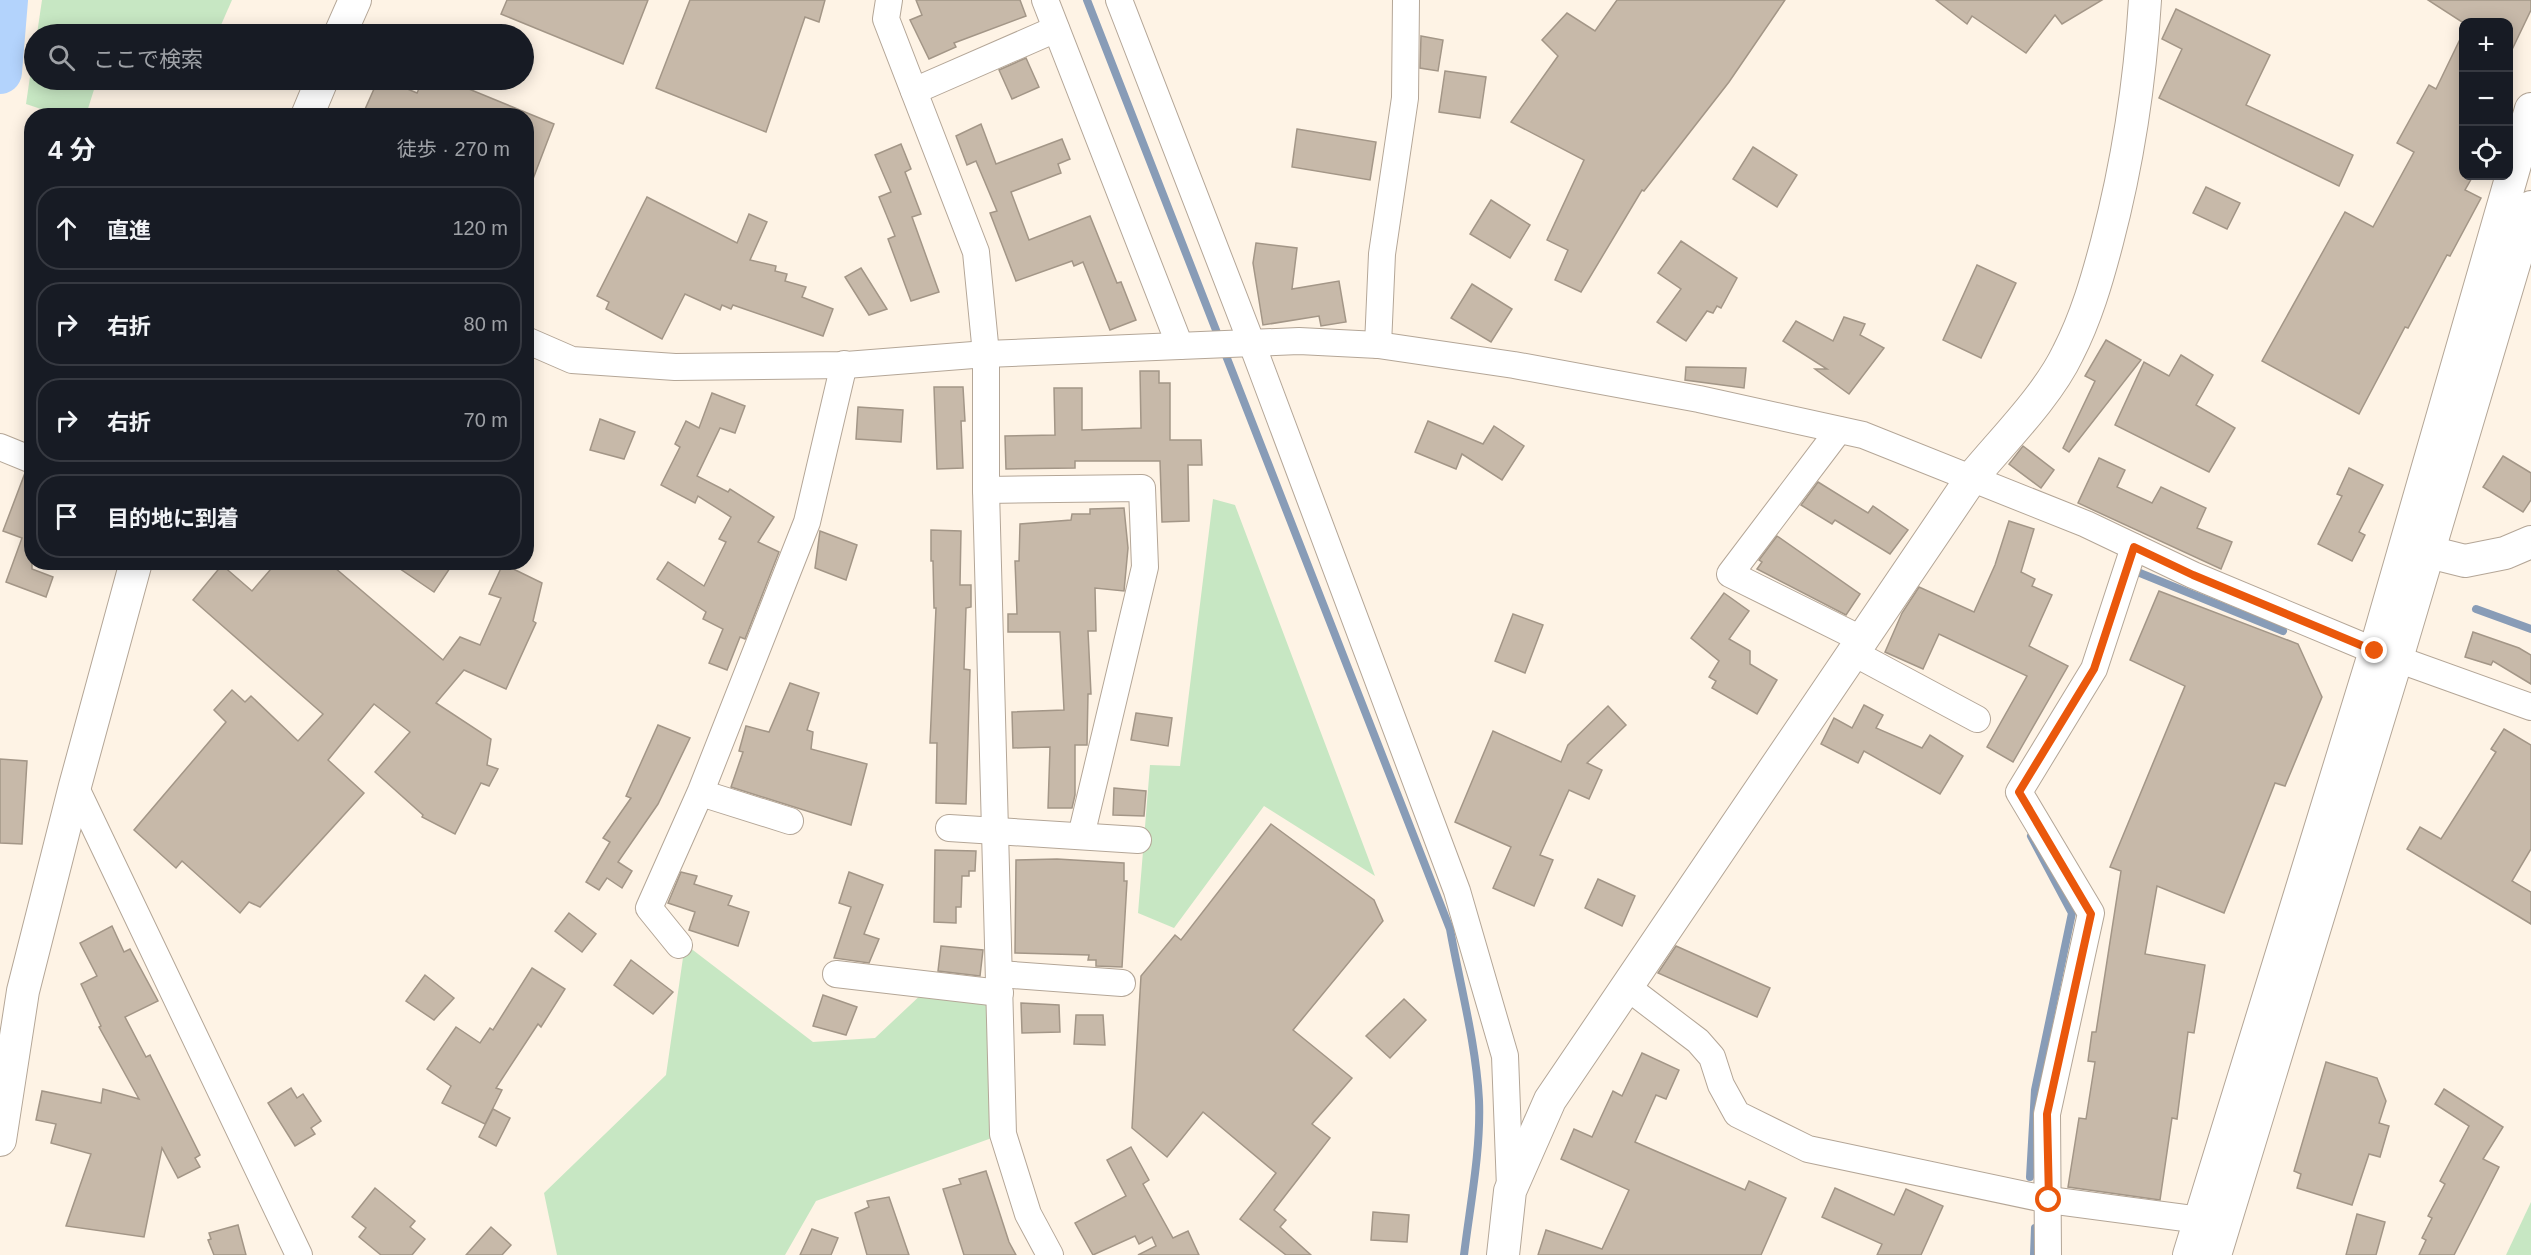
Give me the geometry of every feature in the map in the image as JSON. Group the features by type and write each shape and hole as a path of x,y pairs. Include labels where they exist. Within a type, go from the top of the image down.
{"street":[{"path":"344,24 355,0"},
{"path":"889,0 886,19 976,252 986,354 986,490 1004,1134 1028,1214 1050,1255"},
{"path":"1045,0 1188,345"},
{"path":"1119,0 1247,344 1457,891 1505,1056 1510,1191 1503,1255"},
{"path":"1378,345 1382,254 1405,98 1406,0"},
{"path":"1510,1191 1550,1100 1971,478 2029,411 2068,355 2092,299 2132,132 2140,74 2145,0"},
{"path":"914,91 1056,29"},
{"path":"310,108 318,90"},
{"path":"2214,1255 2386,654 2531,110"},
{"path":"2189,1255 2386,654 2429,552 2531,207"},
{"path":"534,343 572,360 675,367 844,364 986,354 1299,341 1378,345 1514,365 1700,399 1863,435 2086,524 2193,575 2386,654 2531,707"},
{"path":"679,945 649,908 701,793 807,522 844,364"},
{"path":"1839,430 1730,574 1977,719"},
{"path":"0,447 24,457"},
{"path":"986,490 1142,488 1145,567 1082,836"},
{"path":"2429,552 2465,561 2505,553 2531,542"},
{"path":"2048,1255 2047,1114 2091,914 2019,792 2094,669 2134,547"},
{"path":"0,1140 23,991 75,786 134,570"},
{"path":"75,786 299,1255"},
{"path":"701,793 790,821"},
{"path":"949,828 1138,840"},
{"path":"836,974 999,983 1122,983"},
{"path":"1627,987 1698,1041 1712,1057 1721,1085 1737,1114 1769,1132 1808,1149 2049,1200 2200,1220"}],"green space":[{"path":"42,0 232,0 221,24 38,24"},
{"path":"28,90 94,90 88,108 38,108 26,104"},
{"path":"1213,499 1235,505 1375,876 1264,806 1174,928 1138,913 1150,765 1180,766"},
{"path":"685,944 813,1042 875,1038 925,991 988,991 1003,1134 816,1201 785,1255 557,1255 544,1193 666,1075"},
{"path":"2531,1202 2531,1255 2506,1255"}],"building":[{"path":"507,0 648,0 623,64 534,28 534,24 525,24 501,14"},
{"path":"690,0 825,0 819,22 805,17 766,132 656,88"},
{"path":"916,0 1020,0 1026,16 954,43 956,47 929,59 910,20 922,15"},
{"path":"1617,0 1785,0 1729,82 1644,191 1642,190 1581,292 1555,280 1568,250 1547,240 1584,160 1511,122 1558,56 1542,40 1567,13 1595,31"},
{"path":"1936,0 2102,0 2062,24 2055,15 2026,53 1972,16 1967,24"},
{"path":"2428,0 2531,0 2531,10 2513,48 2513,18 2459,18 2459,20"},
{"path":"2176,9 2270,55 2246,105 2353,155 2339,186 2159,98 2182,49 2162,39"},
{"path":"1421,36 1443,40 1438,71 1420,68"},
{"path":"2459,41 2459,180 2471,180 2465,190 2481,198 2408,328 2405,327 2359,414 2262,361 2345,212 2373,227 2414,152 2397,143 2429,85 2436,89"},
{"path":"1026,58 1039,87 1012,99 999,70"},
{"path":"1445,71 1486,77 1480,118 1439,112"},
{"path":"374,90 410,90 417,93 418,90 471,90 515,108 366,108"},
{"path":"534,116 554,124 534,176"},
{"path":"981,124 996,164 1062,139 1070,159 1058,164 1061,173 1011,192 1029,240 1090,216 1117,283 1121,282 1136,320 1110,330 1083,262 1074,266 1072,261 1016,281 990,213 997,211 976,161 967,165 956,136"},
{"path":"1297,129 1376,142 1370,180 1292,167"},
{"path":"901,144 911,169 905,172 921,214 912,217 939,292 911,301 888,239 895,236 879,197 891,192 875,155"},
{"path":"1753,147 1797,175 1777,207 1733,179"},
{"path":"2206,187 2240,203 2227,229 2193,213"},
{"path":"647,197 737,243 749,214 767,222 750,260 776,266 775,271 787,274 785,281 806,287 802,297 833,309 823,336 733,305 731,309 722,305 720,310 685,294 662,339 606,309 609,302 597,296"},
{"path":"1491,200 1530,225 1510,258 1470,234"},
{"path":"1681,241 1737,278 1721,308 1717,306 1713,313 1707,311 1686,341 1657,322 1681,289 1658,273"},
{"path":"1256,243 1297,248 1292,289 1339,281 1346,322 1321,326 1319,316 1263,325 1253,263"},
{"path":"1977,265 2016,283 1981,358 1943,340"},
{"path":"861,268 887,309 869,315 845,277"},
{"path":"1472,284 1512,309 1491,342 1451,318"},
{"path":"1844,317 1865,324 1860,335 1884,348 1849,394 1815,369 1827,369 1783,341 1796,321 1833,341"},
{"path":"2106,340 2141,360 2069,452 2063,448 2095,381 2085,376"},
{"path":"2181,355 2213,375 2196,405 2235,428 2209,472 2115,425 2144,362 2169,376"},
{"path":"1686,367 1746,368 1744,388 1685,380"},
{"path":"1140,371 1159,371 1159,383 1170,383 1170,440 1201,440 1202,465 1188,465 1189,521 1162,522 1160,461 1075,461 1075,468 1006,469 1005,436 1055,435 1054,388 1082,388 1082,430 1141,428"},
{"path":"934,387 963,387 965,421 961,421 963,468 937,469"},
{"path":"712,393 745,406 735,433 720,428 697,476 728,492 730,489 774,517 758,542 779,552 745,639 740,637 727,670 709,663 723,629 703,619 706,612 657,579 668,562 704,586 726,542 719,539 731,517 698,496 695,503 661,485 680,447 675,444 686,421 699,428"},
{"path":"858,407 903,410 901,442 856,439"},
{"path":"600,419 635,432 624,459 590,450"},
{"path":"1428,421 1483,444 1494,426 1524,446 1502,480 1462,454 1456,469 1415,452"},
{"path":"2023,446 2054,470 2041,488 2009,464"},
{"path":"2503,456 2531,473 2531,500 2523,512 2483,487"},
{"path":"2099,458 2125,470 2117,487 2152,503 2161,487 2206,508 2197,528 2232,542 2221,569 2078,503"},
{"path":"2349,468 2383,485 2359,532 2365,535 2352,561 2318,544 2342,496 2337,494"},
{"path":"24,476 24,570 35,570 53,577 46,597 6,582 22,538 3,531"},
{"path":"1818,482 1868,513 1873,506 1908,530 1890,554 1835,520 1832,524 1801,505"},
{"path":"1124,508 1128,548 1124,591 1095,588 1096,631 1088,631 1091,694 1088,694 1087,745 1075,745 1075,795 1072,808 1048,808 1050,747 1013,748 1012,712 1064,710 1060,632 1008,632 1008,614 1017,614 1015,561 1019,561 1020,524 1071,520 1072,514 1090,514 1090,509"},
{"path":"2009,521 2034,529 2021,572 2035,579 2032,586 2052,595 2029,646 2068,666 2013,762 1987,747 2027,676 1939,634 1923,669 1885,652 1902,613 1919,587 1974,612 1995,565"},
{"path":"931,530 961,531 960,585 971,585 971,607 966,608 964,669 970,670 966,804 936,803 937,743 930,743 936,608 934,608"},
{"path":"820,531 857,545 846,580 815,568"},
{"path":"1777,536 1860,594 1846,615 1757,569 1762,562 1759,560"},
{"path":"218,570 228,570 252,591 270,570 337,570 443,660 460,637 480,645 501,598 489,594 500,570 515,570 542,583 533,621 536,623 506,689 464,670 436,703 491,739 487,765 498,769 489,786 481,783 455,834 422,817 423,815 375,772 410,732 374,704 328,760 364,793 260,907 249,902 240,913 182,861 176,868 134,830 226,722 214,710 232,690 245,702 251,696 298,741 323,714 193,600"},
{"path":"402,570 449,570 434,592"},
{"path":"2159,591 2298,644 2322,697 2285,786 2275,783 2224,913 2157,886 2145,954 2205,965 2194,1033 2188,1032 2177,1119 2172,1118 2160,1200 2068,1187 2079,1118 2086,1119 2095,1062 2088,1061 2092,1032 2096,1032 2121,871 2110,867 2185,686 2130,660"},
{"path":"1724,593 1749,611 1729,639 1750,651 1750,664 1777,680 1757,714 1712,688 1716,681 1709,677 1719,661 1691,638"},
{"path":"1513,614 1543,625 1525,673 1495,661"},
{"path":"2473,632 2519,648 2531,655 2531,684 2493,661 2491,665 2465,657"},
{"path":"790,683 819,693 807,730 813,732 811,749 867,764 851,825 731,787 743,752 739,751 746,726 769,732"},
{"path":"1864,705 1883,715 1876,728 1922,748 1930,735 1963,756 1940,794 1864,751 1858,763 1821,744 1834,718 1852,728"},
{"path":"1608,706 1626,725 1587,763 1602,770 1589,799 1569,790 1540,855 1553,860 1534,906 1493,888 1511,847 1455,822 1493,731 1561,762 1568,745"},
{"path":"1136,713 1172,718 1168,746 1131,740"},
{"path":"658,725 690,738 658,804 618,862 632,871 622,888 607,878 599,890 586,882 610,842 603,838 631,798 626,796"},
{"path":"2504,729 2531,745 2531,849 2512,881 2531,892 2531,924 2407,849 2420,827 2441,839 2496,752 2491,749"},
{"path":"0,759 27,761 22,844 0,843"},
{"path":"1114,788 1146,791 1144,816 1113,815"},
{"path":"1271,824 1374,900 1383,921 1293,1030 1352,1078 1312,1124 1330,1138 1274,1210 1286,1220 1280,1227 1311,1255 1286,1255 1240,1219 1276,1173 1203,1112 1167,1157 1132,1128 1141,976 1175,935 1181,940"},
{"path":"935,850 976,851 975,871 969,871 969,876 962,876 961,907 956,907 956,923 934,922"},
{"path":"1057,859 1124,863 1124,881 1127,881 1122,967 1096,966 1096,960 1088,960 1089,955 1015,953 1016,860"},
{"path":"681,872 697,876 694,884 732,896 728,905 749,912 738,946 689,930 695,912 668,903"},
{"path":"849,872 883,885 864,934 879,939 869,963 834,958 851,907 839,903"},
{"path":"1598,879 1635,896 1622,926 1585,908"},
{"path":"569,913 596,934 582,952 555,931"},
{"path":"112,926 124,952 130,949 158,1001 125,1017 146,1057 150,1055 200,1155 195,1158 200,1167 178,1178 162,1148 144,1237 66,1226 91,1154 51,1143 56,1124 36,1120 42,1091 101,1103 103,1089 139,1099 99,1027 101,1026 81,984 97,976 80,943"},
{"path":"941,946 983,950 980,976 938,971"},
{"path":"1676,946 1770,988 1757,1017 1658,973"},
{"path":"631,960 673,992 653,1014 614,985"},
{"path":"532,968 565,989 541,1027 538,1024 496,1088 502,1090 485,1124 442,1103 451,1086 427,1069 456,1027 480,1043 490,1028 493,1030"},
{"path":"425,975 454,998 434,1020 406,1001"},
{"path":"823,995 857,1007 846,1035 813,1026"},
{"path":"1404,999 1426,1020 1390,1058 1366,1036"},
{"path":"1021,1003 1059,1005 1060,1032 1022,1033"},
{"path":"1076,1015 1103,1015 1105,1045 1074,1044"},
{"path":"1642,1053 1679,1070 1666,1099 1656,1095 1635,1142 1745,1190 1749,1181 1786,1198 1761,1255 1538,1255 1546,1230 1602,1249 1629,1190 1561,1159 1574,1129 1592,1137 1613,1091 1622,1096"},
{"path":"2326,1062 2377,1078 2386,1101 2379,1123 2389,1126 2380,1157 2369,1154 2352,1205 2297,1188 2301,1174 2294,1171"},
{"path":"291,1088 297,1098 303,1094 321,1121 311,1128 315,1134 295,1146 268,1103"},
{"path":"2444,1089 2503,1127 2483,1159 2499,1167 2454,1255 2419,1255 2426,1240 2422,1238 2432,1218 2428,1216 2445,1184 2440,1181 2469,1126 2435,1104"},
{"path":"493,1109 510,1118 496,1146 479,1137"},
{"path":"1131,1147 1149,1180 1143,1184 1173,1238 1188,1231 1199,1255 1138,1255 1156,1246 1152,1237 1139,1244 1135,1236 1093,1255 1075,1223 1126,1196 1107,1160"},
{"path":"986,1171 1009,1242 1016,1255 964,1255 943,1189 961,1184 959,1179"},
{"path":"375,1188 415,1221 410,1227 425,1239 412,1255 381,1255 359,1237 366,1228 352,1217"},
{"path":"1835,1188 1894,1215 1906,1189 1943,1206 1921,1255 1877,1255 1882,1244 1822,1217"},
{"path":"889,1197 909,1255 867,1255 855,1213 869,1207 867,1201"},
{"path":"1373,1212 1409,1215 1407,1242 1371,1240"},
{"path":"2357,1214 2385,1222 2376,1255 2346,1255"},
{"path":"238,1225 246,1255 214,1255 208,1240 211,1239 209,1233"},
{"path":"491,1227 511,1245 502,1255 466,1255"},
{"path":"812,1229 838,1238 831,1255 800,1255"}],"waterway":[{"path":"0,72 6,0"},
{"path":"1087,0 1450,929 1471,1036 1479,1100 1477,1158 1464,1255"},
{"path":"2133,576 2135,571 2283,631"},
{"path":"2476,609 2531,629"},
{"path":"2030,1177 2035,1090 2072,913 2031,836"},
{"path":"2034,1255 2035,1228"}],"route":[{"path":"2049,1200 2047,1114 2091,914 2019,792 2094,669 2134,547 2193,575 2375,651"}]}
